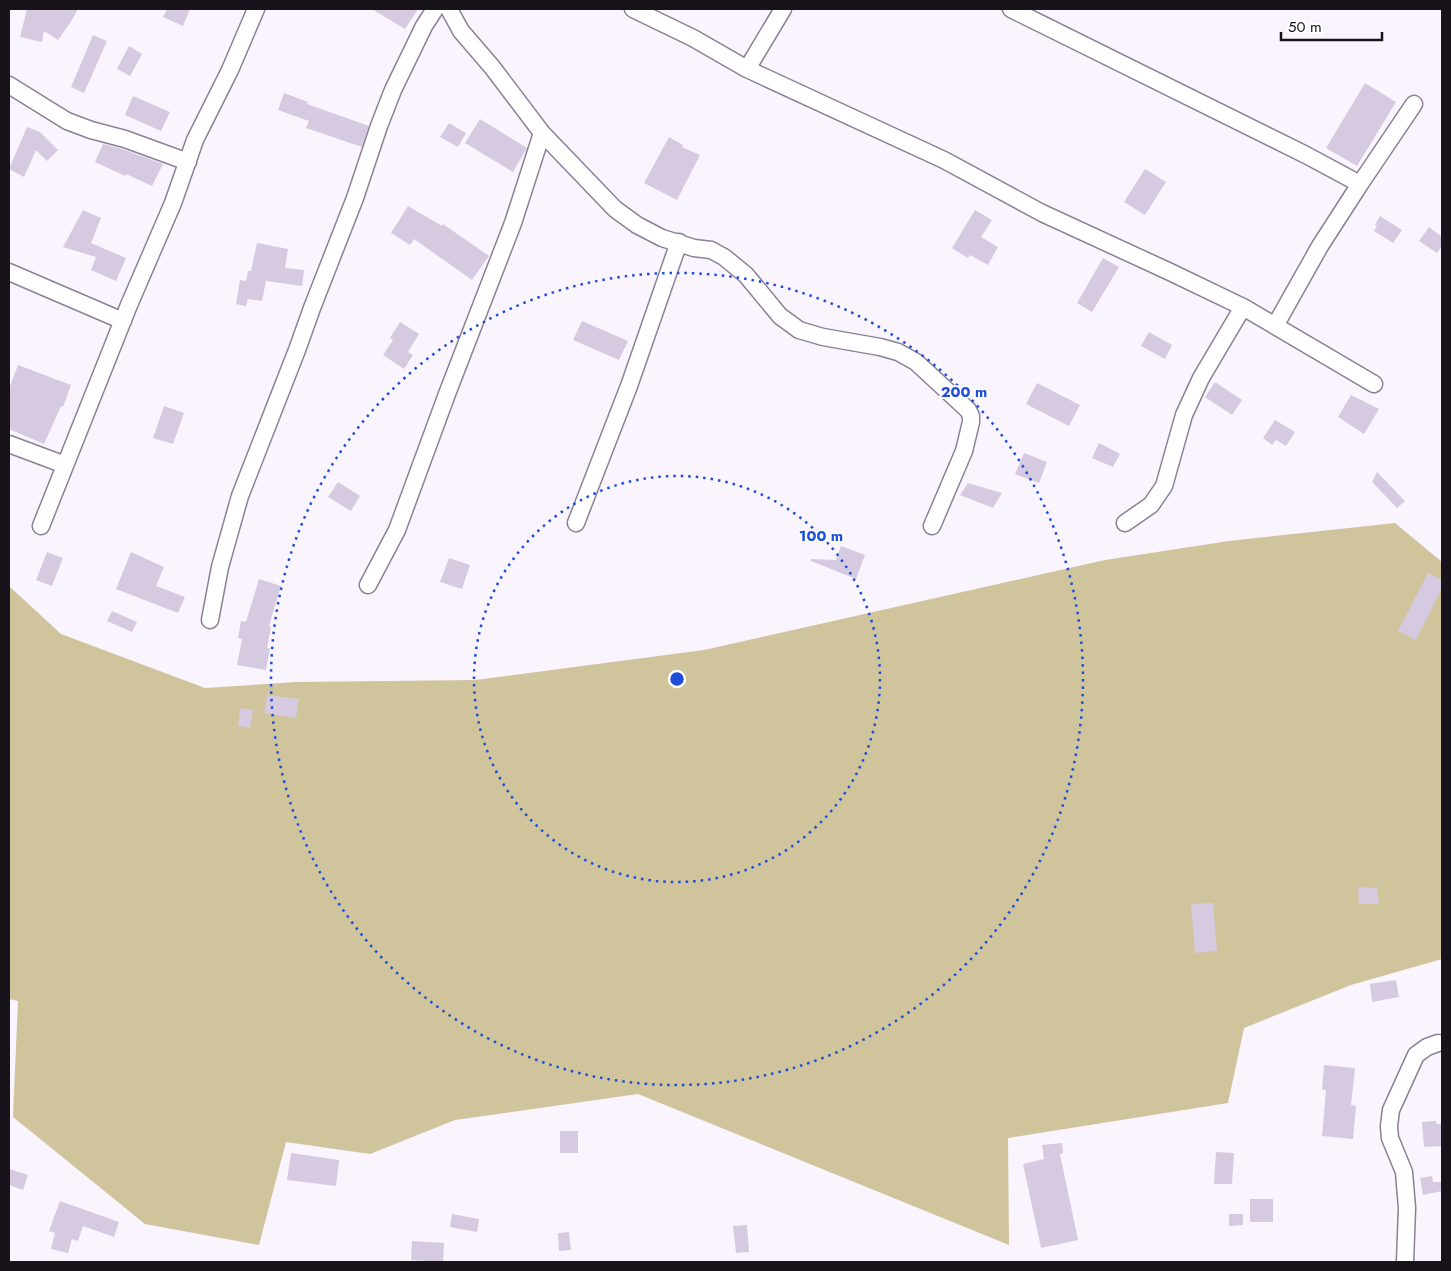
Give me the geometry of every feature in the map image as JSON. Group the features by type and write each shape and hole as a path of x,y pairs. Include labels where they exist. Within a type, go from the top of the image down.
{"street":[{"path":"41,526 150,253 170,211 195,140 230,70 256,9"},
{"path":"210,620 220,567 240,496 355,198 393,90 424,26 435,9"},
{"path":"449,9 461,30 542,133 615,209 637,225 662,238 694,248 711,250 724,257 746,275 780,316 800,330 823,337 880,347 898,352 916,362 968,410 971,422 964,451 932,526"},
{"path":"633,9 693,38 747,69 935,156 1042,213 1244,307 1374,384"},
{"path":"747,69 783,9"},
{"path":"1011,9 1306,155 1360,184"},
{"path":"9,85 67,122 125,139 188,162"},
{"path":"1275,326 1320,246 1414,104"},
{"path":"368,585 397,530 424,454 513,223 542,133"},
{"path":"576,523 629,386 679,242"},
{"path":"9,272 123,321"},
{"path":"1125,523 1151,505 1164,486 1184,416 1201,378 1244,307"},
{"path":"9,444 65,465"},
{"path":"1405,1262 1407,1208 1404,1172 1390,1138 1390,1118 1416,1055 1427,1047 1438,1043"}],"shaded area":[{"path":"1395,523 1442,562 1442,959 1351,985 1244,1028 1228,1103 1008,1138 1009,1245 638,1094 455,1120 370,1154 286,1142 259,1245 145,1224 13,1117 18,1001 9,999 9,586 61,634 205,688 296,682 475,680 704,650 1105,560 1229,541"}],"building":[{"path":"27,9 78,9 58,40 44,31 42,42 20,37"},
{"path":"167,9 190,9 183,26 163,17"},
{"path":"372,9 418,9 405,29"},
{"path":"93,35 107,41 84,93 71,87"},
{"path":"129,46 142,54 130,76 117,69"},
{"path":"1365,83 1396,102 1357,166 1326,148"},
{"path":"284,93 308,102 307,104 369,126 362,147 306,128 309,121 278,110"},
{"path":"133,96 170,112 161,131 125,115"},
{"path":"480,119 527,148 513,172 465,143"},
{"path":"449,123 466,133 458,147 440,137"},
{"path":"27,127 40,132 58,150 47,161 36,150 24,177 9,169"},
{"path":"669,137 683,145 682,147 700,155 677,200 644,183"},
{"path":"103,144 163,164 152,186 95,162"},
{"path":"1145,169 1166,182 1145,215 1124,202"},
{"path":"408,206 442,226 443,224 489,256 472,280 414,239 410,245 391,233"},
{"path":"83,210 101,218 91,243 126,258 116,281 91,270 96,257 63,247"},
{"path":"975,210 992,220 981,237 998,247 988,265 970,255 968,258 952,248"},
{"path":"1380,216 1402,230 1393,243 1374,231"},
{"path":"1429,227 1442,237 1442,246 1437,253 1419,241"},
{"path":"257,243 288,249 285,268 304,270 302,286 266,281 262,301 248,299 246,306 236,304 240,280 246,281 248,271 251,271"},
{"path":"1103,258 1119,267 1092,312 1077,303"},
{"path":"582,321 628,341 619,360 573,340"},
{"path":"400,322 419,334 408,352 413,355 404,369 383,355 393,340 390,338"},
{"path":"1149,332 1172,345 1165,359 1141,346"},
{"path":"18,365 71,385 63,407 61,406 44,444 9,429 9,389"},
{"path":"1215,382 1242,400 1232,415 1205,397"},
{"path":"1037,383 1080,405 1069,426 1026,404"},
{"path":"1351,395 1379,409 1364,434 1338,417"},
{"path":"164,406 184,413 173,444 153,438"},
{"path":"1275,420 1295,432 1286,446 1276,440 1272,445 1263,438"},
{"path":"1099,443 1120,454 1113,467 1092,458"},
{"path":"1024,453 1047,462 1039,483 1015,474"},
{"path":"1377,472 1405,501 1397,508 1372,482"},
{"path":"338,482 360,496 351,511 328,497"},
{"path":"968,483 1002,493 993,508 960,495"},
{"path":"841,546 865,555 856,579 811,561 811,559 836,560"},
{"path":"47,552 63,558 52,586 36,580"},
{"path":"131,552 164,567 156,586 185,597 178,613 116,589"},
{"path":"449,558 470,565 462,589 440,582"},
{"path":"1428,573 1442,580 1442,588 1416,640 1398,631"},
{"path":"259,579 281,586 269,626 271,627 267,648 270,648 266,670 237,665 242,639 238,638 241,621 246,622"},
{"path":"112,611 137,622 132,632 107,621"},
{"path":"267,695 299,699 296,718 264,713"},
{"path":"240,708 253,710 250,728 238,726"},
{"path":"1358,887 1377,888 1379,904 1359,904"},
{"path":"1213,903 1217,951 1195,953 1191,904"},
{"path":"1396,980 1399,997 1372,1002 1370,984"},
{"path":"1324,1065 1355,1068 1351,1105 1356,1106 1353,1139 1322,1136 1326,1090 1322,1090"},
{"path":"1436,1121 1437,1124 1442,1124 1442,1146 1424,1147 1422,1122"},
{"path":"560,1131 578,1131 578,1153 560,1153"},
{"path":"1062,1143 1063,1153 1060,1154 1078,1240 1041,1248 1023,1164 1044,1159 1042,1145"},
{"path":"1216,1152 1234,1153 1232,1184 1214,1184"},
{"path":"291,1153 339,1160 336,1186 287,1180"},
{"path":"9,1169 28,1175 23,1190 9,1185"},
{"path":"1432,1176 1433,1182 1442,1182 1442,1191 1423,1195 1420,1178"},
{"path":"1250,1199 1273,1199 1273,1222 1250,1222"},
{"path":"60,1201 119,1222 114,1237 83,1226 78,1241 72,1239 68,1253 51,1249 55,1233 49,1231"},
{"path":"452,1214 479,1219 477,1232 450,1227"},
{"path":"1229,1214 1243,1214 1243,1225 1229,1226"},
{"path":"747,1225 749,1252 736,1253 733,1226"},
{"path":"569,1232 571,1250 559,1251 558,1233"},
{"path":"412,1241 444,1243 443,1262 411,1260"}]}
